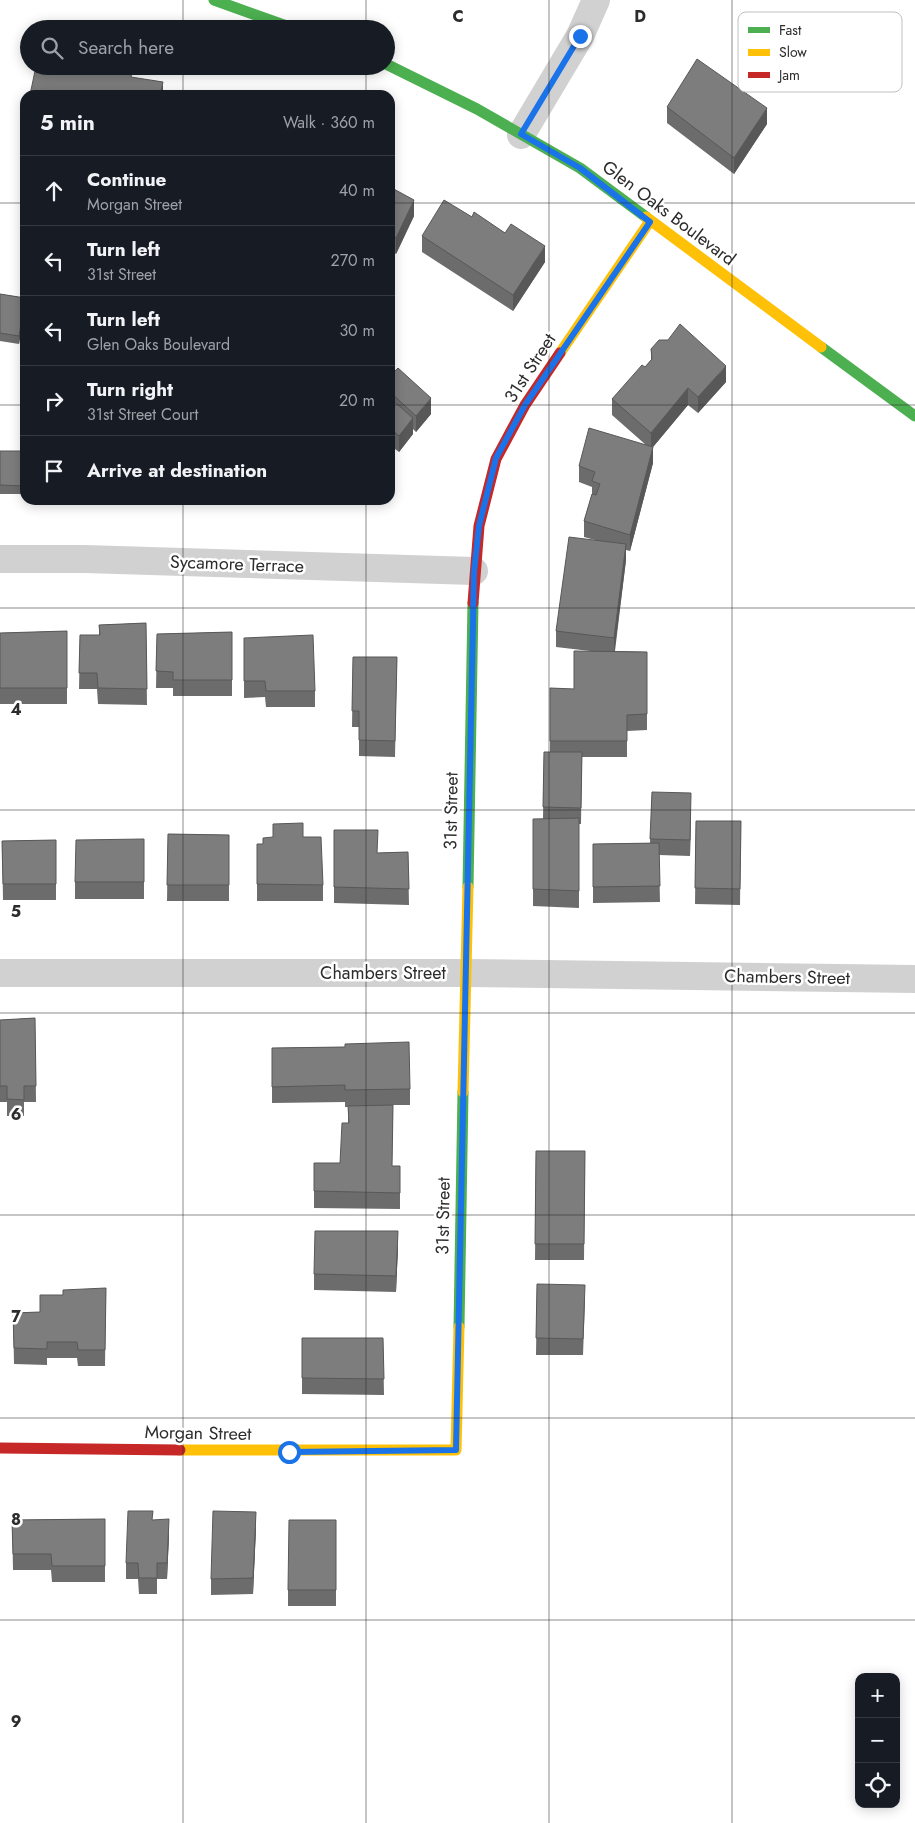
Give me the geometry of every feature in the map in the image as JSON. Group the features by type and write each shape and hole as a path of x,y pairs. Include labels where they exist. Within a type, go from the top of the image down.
{"street":[{"path":"214,0 270,20"},
{"path":"521,134 580,36 596,0"},
{"name":"Glen Oaks Boulevard","path":"395,68 477,109 580,168 650,222 915,416"},
{"name":"31st Street","path":"456,1450 474,572 479,526 496,458 525,405 650,222"},
{"name":"Sycamore Terrace","path":"0,559 95,560 474,572"},
{"name":"Chambers Street","path":"0,974 466,973 915,979"},
{"name":"Morgan Street","path":"0,1448 289,1452 456,1450"}],"building":[{"path":"697,59 738,88 738,92 744,92 767,108 734,158 667,107"},
{"path":"34,75 131,75 131,77 163,82 161,90 31,90"},
{"path":"395,190 414,200 395,237"},
{"path":"444,200 472,217 474,212 505,233 511,224 545,246 513,295 422,236"},
{"path":"0,294 20,297 19,336 0,333"},
{"path":"680,324 726,366 698,397 688,388 651,433 612,399 642,365 645,367 652,359 651,349 659,340 668,340"},
{"path":"398,368 431,398 416,416 395,397 395,371"},
{"path":"395,402 413,418 399,436 395,432"},
{"path":"589,428 653,447 630,535 584,521 592,494 596,495 600,484 592,481 595,472 579,466"},
{"path":"0,451 20,451 20,486 0,485"},
{"path":"569,537 626,544 614,638 556,631"},
{"path":"146,623 147,689 98,688 97,673 79,673 80,635 100,635 99,625"},
{"path":"67,631 67,688 0,688 0,633"},
{"path":"232,632 232,680 173,680 173,672 156,671 157,634"},
{"path":"313,635 315,691 266,691 265,681 244,681 244,638"},
{"path":"574,651 647,652 647,714 627,715 627,741 550,741 550,688 574,689"},
{"path":"353,657 397,657 395,741 359,740 359,711 352,711"},
{"path":"544,752 582,752 581,808 543,807"},
{"path":"652,792 691,793 690,840 650,839"},
{"path":"579,818 579,891 533,889 533,819"},
{"path":"696,821 741,821 740,889 695,888"},
{"path":"303,823 303,837 321,837 323,885 257,884 257,844 263,844 263,838 273,837 273,824"},
{"path":"334,830 378,830 377,853 408,852 409,889 334,887"},
{"path":"168,834 229,835 229,885 167,885"},
{"path":"144,839 144,882 75,882 76,840"},
{"path":"56,840 56,884 3,884 2,841"},
{"path":"659,843 660,886 593,887 593,844"},
{"path":"35,1018 36,1086 24,1086 24,1100 7,1099 7,1086 0,1086 0,1020"},
{"path":"409,1042 410,1089 345,1090 345,1085 272,1087 272,1048 345,1047 345,1044"},
{"path":"393,1105 392,1166 400,1166 400,1193 314,1191 314,1163 340,1163 342,1123 349,1123 348,1106"},
{"path":"536,1151 585,1151 584,1244 535,1244"},
{"path":"315,1231 398,1231 396,1276 314,1274"},
{"path":"537,1284 585,1285 583,1339 536,1338"},
{"path":"106,1288 105,1350 78,1350 77,1342 47,1342 47,1349 14,1348 13,1313 40,1312 40,1295 63,1295 63,1290"},
{"path":"302,1338 383,1338 384,1379 302,1378"},
{"path":"128,1511 153,1511 152,1520 169,1519 167,1563 157,1563 157,1578 139,1578 138,1563 126,1563"},
{"path":"213,1511 256,1512 253,1578 211,1579"},
{"path":"105,1519 105,1566 52,1566 51,1554 13,1554 12,1520"},
{"path":"289,1520 336,1520 336,1590 288,1590"}],"traffic: fast":[{"path":"214,0 270,20"},
{"path":"395,68 477,109 580,168 646,217"},
{"path":"821,347 915,416"},
{"path":"468,887 473,603"},
{"path":"459,1327 463,1092"}],"traffic: slow":[{"path":"646,217 821,347"},
{"path":"560,353 650,221"},
{"path":"463,1092 468,887"},
{"path":"180,1450 456,1450 459,1327"}],"traffic: jam":[{"path":"473,603 479,526 496,459 525,405 560,353"},
{"path":"0,1448 180,1450"}],"route":[{"path":"289,1452 456,1450 474,572 479,526 496,458 525,405 650,222 580,168 521,134 580,36"}]}
